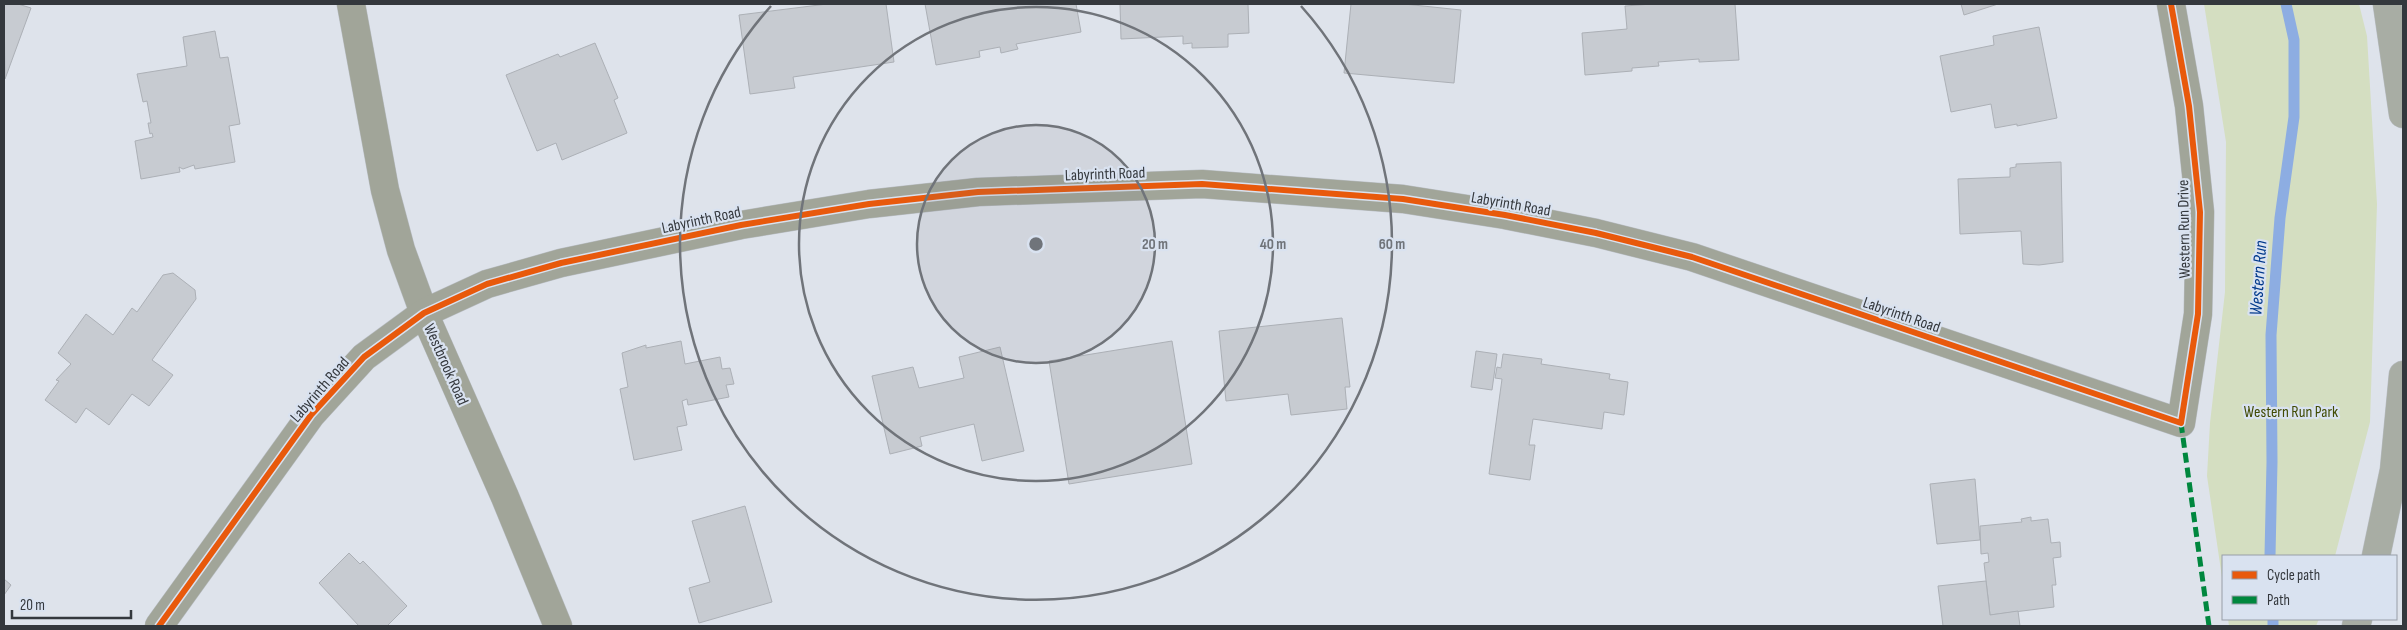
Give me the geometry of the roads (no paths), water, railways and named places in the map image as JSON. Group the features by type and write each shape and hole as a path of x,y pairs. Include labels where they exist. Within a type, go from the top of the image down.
{"main road":[{"path":"2387,4 2403,114"},
{"path":"2376,555 2399,472 2403,375"}],"street":[{"name":"Westbrook Road","path":"351,4 385,190 401,250 424,313 505,497 558,626"},
{"name":"Western Run Drive","path":"2171,4 2189,106 2200,212 2198,314 2181,423"},
{"name":"Labyrinth Road","path":"159,626 311,415 364,357 424,313 487,284 561,263 741,225 869,204 978,192 1202,184 1403,199 1505,214 1596,233 1692,257 2181,423"}],"waterway":[{"name":"Western Run","path":"2270,555 2272,462 2271,335 2280,218 2294,117 2294,40 2286,4"},
{"name":"Western Run","path":"2273,620 2273,626"}],"park label":[{"name":"Western Run Park","path":"2291,411"}]}
